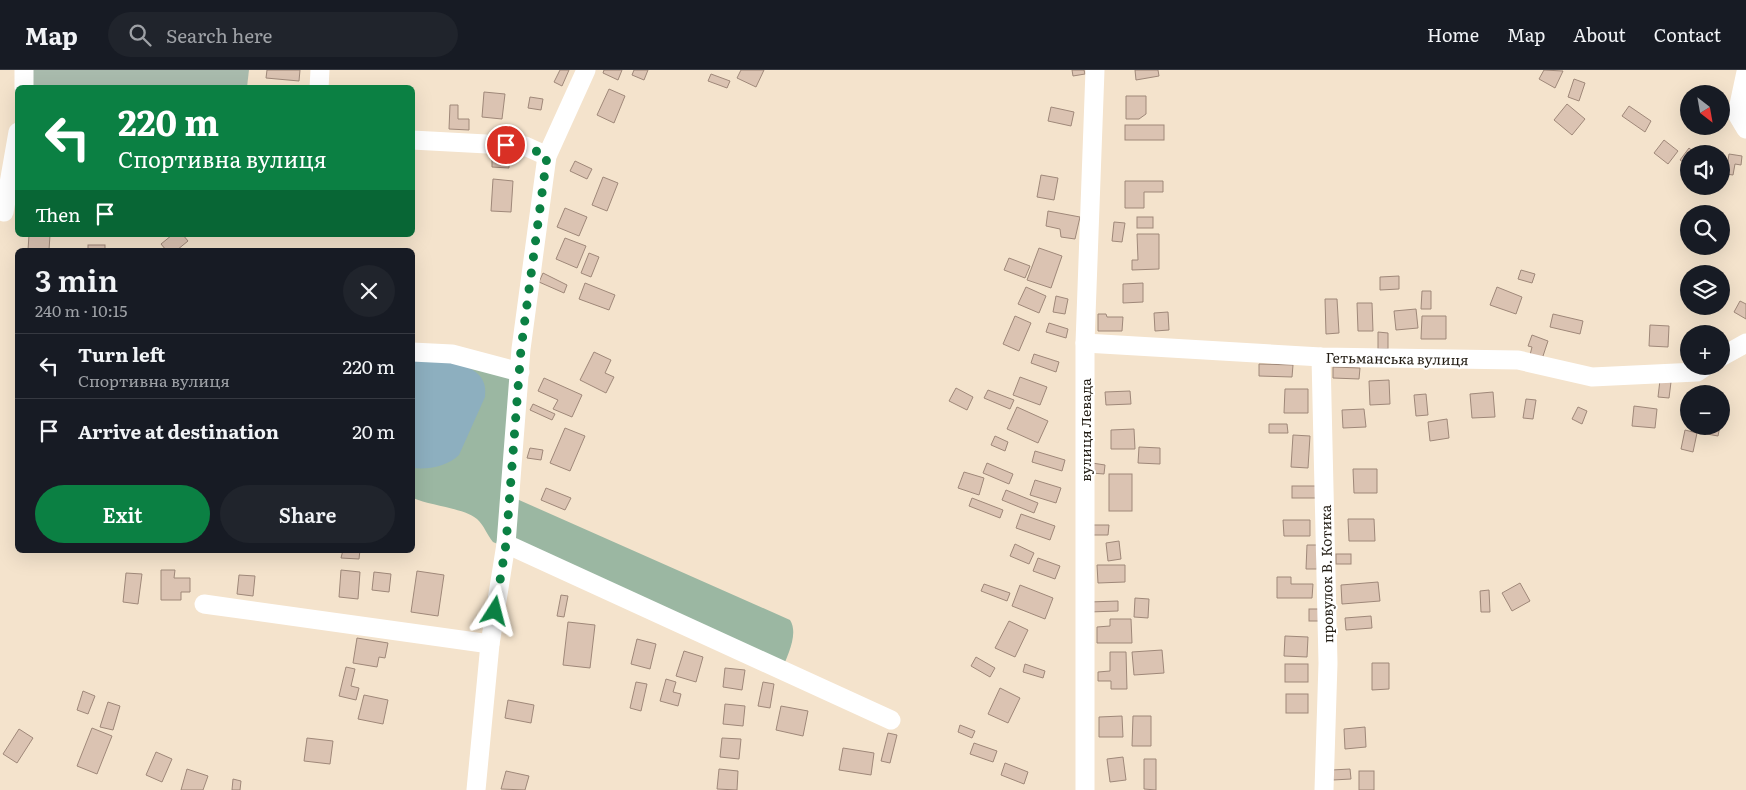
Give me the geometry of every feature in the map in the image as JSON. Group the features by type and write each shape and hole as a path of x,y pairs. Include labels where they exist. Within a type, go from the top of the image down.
{"street":[{"path":"24,70 24,85"},
{"path":"319,85 320,70"},
{"path":"476,790 490,644 506,544 520,372 547,156 586,70"},
{"name":"вулиця Левада","path":"1085,790 1085,343 1095,70"},
{"path":"1746,72 1737,114 1746,129"},
{"path":"415,140 525,146 547,156"},
{"path":"7,212 15,154"},
{"name":"Гетьманська вулиця","path":"1085,343 1321,357 1518,360 1592,377 1680,373"},
{"path":"1730,352 1746,343"},
{"path":"415,352 452,354 520,372"},
{"name":"провулок В. Котика","path":"1321,357 1328,663 1324,790"},
{"path":"506,544 891,720"},
{"path":"204,604 490,644"}],"green space":[{"path":"28,70 249,70 247,85 26,85"},
{"path":"415,353 520,372 510,496 790,620 793,638 782,670 493,542 479,521 471,515 415,499"}],"water":[{"path":"415,358 460,364 480,376 485,385 485,397 459,455 444,464 415,468"}],"building":[{"path":"267,70 300,70 299,81 266,78"},
{"path":"560,70 569,70 562,86 554,82"},
{"path":"604,70 622,70 618,80 603,73"},
{"path":"634,70 648,70 644,80 632,75"},
{"path":"741,70 764,70 756,87 737,78"},
{"path":"1072,70 1084,70 1085,74 1073,76"},
{"path":"1135,70 1158,70 1159,76 1136,80"},
{"path":"1544,70 1563,71 1555,88 1539,79"},
{"path":"711,74 730,81 727,88 708,81"},
{"path":"1574,79 1585,83 1579,101 1568,97"},
{"path":"609,89 625,96 614,123 597,115"},
{"path":"484,92 505,94 502,119 482,117"},
{"path":"1126,96 1146,96 1146,114 1139,119 1126,119"},
{"path":"530,97 543,99 541,110 528,108"},
{"path":"1567,104 1585,119 1572,135 1554,120"},
{"path":"450,105 458,105 458,119 469,119 469,130 449,129"},
{"path":"1629,106 1651,121 1645,132 1622,116"},
{"path":"1051,107 1074,112 1071,126 1048,121"},
{"path":"1125,125 1164,125 1164,140 1125,140"},
{"path":"1664,140 1678,151 1668,164 1654,153"},
{"path":"492,150 509,151 509,168 492,167"},
{"path":"1730,154 1742,156 1741,165 1735,164 1733,175 1730,175"},
{"path":"575,161 592,169 587,179 570,171"},
{"path":"1041,175 1058,178 1054,200 1037,197"},
{"path":"603,177 618,183 607,211 592,205"},
{"path":"493,179 513,181 511,212 491,211"},
{"path":"1125,181 1163,181 1163,192 1144,192 1144,208 1125,208"},
{"path":"565,208 587,217 579,236 557,227"},
{"path":"1048,211 1080,217 1075,239 1061,237 1060,229 1046,226"},
{"path":"1137,217 1153,217 1153,228 1137,228"},
{"path":"1114,222 1125,223 1122,242 1112,241"},
{"path":"1137,234 1159,234 1159,269 1132,270 1132,260 1138,260"},
{"path":"29,237 50,237 49,248 28,248"},
{"path":"170,237 185,237 188,241 179,248 164,248 161,244"},
{"path":"565,238 586,246 577,268 556,259"},
{"path":"88,245 105,245 105,248 88,248"},
{"path":"1039,248 1062,256 1051,288 1027,280"},
{"path":"589,253 599,257 591,277 581,273"},
{"path":"1009,258 1030,266 1025,278 1004,270"},
{"path":"1521,270 1535,274 1532,283 1518,279"},
{"path":"543,273 567,285 564,293 539,282"},
{"path":"1399,276 1399,289 1380,290 1380,277"},
{"path":"585,283 615,295 609,310 579,299"},
{"path":"1143,283 1143,302 1123,303 1123,284"},
{"path":"1026,287 1046,296 1039,313 1018,304"},
{"path":"1497,287 1522,297 1516,314 1490,305"},
{"path":"1422,291 1431,291 1431,309 1421,309"},
{"path":"1056,296 1068,299 1065,314 1053,312"},
{"path":"1325,299 1337,299 1339,333 1326,334"},
{"path":"1740,301 1746,304 1746,319 1734,312"},
{"path":"1357,303 1372,303 1373,331 1358,331"},
{"path":"1416,309 1418,328 1396,330 1394,311"},
{"path":"1168,312 1169,330 1155,331 1154,313"},
{"path":"1098,314 1106,314 1107,317 1123,317 1122,331 1098,331"},
{"path":"1553,314 1583,321 1580,334 1550,327"},
{"path":"1015,316 1031,323 1019,351 1003,344"},
{"path":"1422,316 1446,316 1446,339 1421,339"},
{"path":"1049,323 1068,329 1066,338 1046,332"},
{"path":"1650,325 1669,326 1668,347 1649,346"},
{"path":"1378,332 1388,333 1388,349 1378,349"},
{"path":"1532,335 1548,341 1542,359 1530,355 1532,347 1528,346"},
{"path":"594,352 611,360 605,373 614,377 606,393 580,380"},
{"path":"1034,354 1059,362 1056,372 1031,363"},
{"path":"1259,364 1293,365 1292,377 1259,376"},
{"path":"1333,367 1360,368 1359,379 1333,378"},
{"path":"1020,377 1047,387 1040,405 1013,395"},
{"path":"544,378 582,395 572,417 553,409 558,400 538,391"},
{"path":"1389,380 1390,404 1370,405 1369,381"},
{"path":"1660,380 1671,382 1669,398 1658,397"},
{"path":"956,388 973,397 967,410 949,401"},
{"path":"1285,389 1308,389 1308,413 1284,413"},
{"path":"988,390 1014,400 1010,409 984,398"},
{"path":"1130,391 1131,404 1106,405 1105,392"},
{"path":"1493,392 1495,417 1472,418 1470,394"},
{"path":"1426,394 1428,415 1416,416 1414,395"},
{"path":"1526,399 1536,400 1533,419 1523,418"},
{"path":"533,404 555,414 552,420 530,410"},
{"path":"1634,406 1657,409 1655,428 1632,426"},
{"path":"1017,407 1048,421 1038,443 1007,429"},
{"path":"1578,407 1587,411 1582,424 1572,419"},
{"path":"1364,409 1366,427 1343,428 1342,410"},
{"path":"1447,419 1449,438 1430,441 1428,422"},
{"path":"1269,424 1287,424 1288,433 1269,433"},
{"path":"565,428 585,436 570,471 550,463"},
{"path":"1134,429 1135,449 1111,449 1111,430"},
{"path":"1293,435 1310,436 1308,468 1291,467"},
{"path":"1684,435 1697,435 1693,452 1681,449"},
{"path":"995,436 1008,442 1005,451 991,445"},
{"path":"1139,447 1160,448 1160,464 1138,463"},
{"path":"530,448 543,450 541,460 527,458"},
{"path":"1035,451 1065,460 1062,471 1032,462"},
{"path":"987,463 1013,474 1009,484 983,473"},
{"path":"1092,463 1105,465 1104,474 1091,473"},
{"path":"1353,469 1377,469 1377,493 1354,493"},
{"path":"964,472 984,478 979,495 958,488"},
{"path":"1109,474 1132,474 1132,511 1109,511"},
{"path":"1035,480 1061,488 1056,503 1030,495"},
{"path":"1292,486 1316,486 1316,498 1292,498"},
{"path":"546,488 571,498 565,510 541,500"},
{"path":"1006,490 1038,503 1034,513 1002,500"},
{"path":"972,498 1003,510 1000,518 969,506"},
{"path":"1021,514 1055,526 1050,540 1016,528"},
{"path":"1348,519 1374,519 1375,541 1349,541"},
{"path":"1283,520 1310,520 1310,536 1284,536"},
{"path":"1089,525 1109,525 1108,535 1089,535"},
{"path":"1119,541 1121,559 1108,561 1106,543"},
{"path":"1015,544 1034,553 1029,564 1010,556"},
{"path":"1307,545 1317,545 1317,569 1306,569"},
{"path":"342,553 360,553 359,559 341,558"},
{"path":"1336,554 1351,554 1351,564 1336,564"},
{"path":"1038,558 1060,566 1055,579 1033,571"},
{"path":"1097,565 1125,565 1125,582 1098,583"},
{"path":"161,570 175,570 174,578 190,578 190,592 181,592 181,600 161,600"},
{"path":"341,570 360,572 358,599 339,597"},
{"path":"417,571 444,575 438,616 411,612"},
{"path":"374,572 391,574 389,592 372,590"},
{"path":"126,573 142,574 138,604 123,602"},
{"path":"239,575 255,576 253,596 237,594"},
{"path":"1277,577 1291,577 1291,584 1313,584 1312,598 1277,598"},
{"path":"1378,582 1380,601 1342,604 1341,585"},
{"path":"1520,583 1530,601 1512,611 1502,593"},
{"path":"984,584 1010,593 1007,601 981,591"},
{"path":"1020,585 1053,598 1045,619 1012,606"},
{"path":"1489,590 1490,612 1481,612 1480,591"},
{"path":"561,595 568,596 564,617 557,616"},
{"path":"1135,598 1149,599 1148,618 1134,617"},
{"path":"1118,601 1118,611 1089,612 1089,602"},
{"path":"1309,609 1321,609 1321,621 1309,621"},
{"path":"1371,616 1372,628 1346,630 1345,618"},
{"path":"1110,619 1131,619 1132,643 1097,643 1097,627 1110,626"},
{"path":"1009,621 1028,630 1015,657 995,648"},
{"path":"568,622 595,625 590,668 563,665"},
{"path":"1285,636 1308,637 1307,657 1284,656"},
{"path":"357,638 388,643 385,658 379,657 377,667 353,663"},
{"path":"637,639 656,644 650,669 631,664"},
{"path":"1162,650 1164,673 1134,675 1132,652"},
{"path":"684,651 703,657 696,682 676,676"},
{"path":"1110,652 1126,652 1127,689 1111,689 1111,681 1098,681 1098,672 1110,671"},
{"path":"976,657 995,668 990,677 971,666"},
{"path":"1372,663 1389,663 1389,689 1372,690"},
{"path":"1025,664 1045,671 1043,678 1023,672"},
{"path":"1285,664 1308,664 1308,682 1285,682"},
{"path":"346,667 355,669 351,686 359,688 356,700 339,696"},
{"path":"725,668 745,670 742,690 723,687"},
{"path":"666,679 676,682 673,692 681,694 678,706 660,701"},
{"path":"636,682 647,684 641,711 630,708"},
{"path":"763,682 774,684 770,708 758,706"},
{"path":"1000,688 1020,698 1008,723 988,714"},
{"path":"83,691 95,696 88,714 77,710"},
{"path":"1286,694 1308,694 1308,713 1286,713"},
{"path":"364,695 388,700 383,724 358,719"},
{"path":"508,700 534,705 531,723 505,718"},
{"path":"108,702 120,706 113,730 100,727"},
{"path":"725,704 745,706 743,726 723,724"},
{"path":"781,706 808,711 803,736 776,730"},
{"path":"1122,716 1123,737 1099,737 1099,717"},
{"path":"1133,716 1151,716 1151,746 1132,746"},
{"path":"960,725 975,731 972,738 958,732"},
{"path":"1365,727 1366,747 1345,749 1344,729"},
{"path":"92,728 112,736 97,774 77,766"},
{"path":"19,729 33,738 17,763 3,754"},
{"path":"888,733 897,735 890,763 881,761"},
{"path":"307,738 333,741 330,764 304,761"},
{"path":"722,738 741,739 739,759 720,757"},
{"path":"974,743 997,751 993,762 970,754"},
{"path":"843,748 874,753 871,775 839,770"},
{"path":"156,752 172,759 162,782 146,775"},
{"path":"1123,757 1126,780 1110,782 1107,759"},
{"path":"1144,759 1156,759 1156,790 1144,789"},
{"path":"1005,763 1028,772 1024,784 1001,775"},
{"path":"187,769 208,776 203,790 181,790"},
{"path":"719,769 738,771 737,790 717,789"},
{"path":"1350,769 1351,779 1333,780 1332,770"},
{"path":"506,771 529,776 525,790 501,789"},
{"path":"1359,771 1374,771 1374,790 1359,790"},
{"path":"233,779 241,781 240,790 232,790"}],"route":[{"path":"495,611 506,544 521,349 547,156 525,146 506,145"}]}
